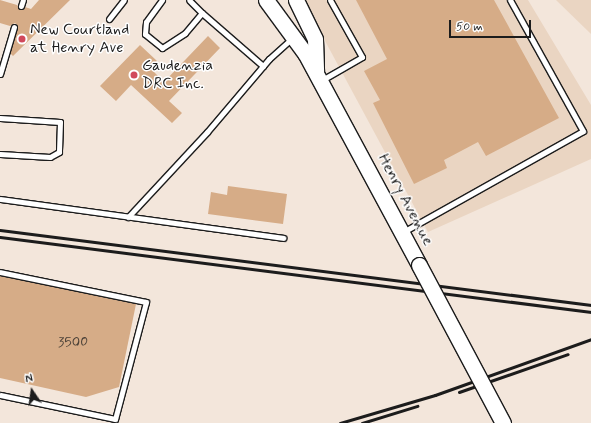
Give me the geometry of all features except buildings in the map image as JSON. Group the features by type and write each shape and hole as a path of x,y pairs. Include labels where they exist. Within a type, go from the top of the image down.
{"main road":[{"name":"Henry Avenue","path":"266,0 294,37 319,76 503,423"},
{"path":"296,0 315,39 319,76"}],"lane":[{"path":"21,6 22,0"},
{"path":"109,19 124,0"},
{"path":"162,0 146,22 145,34 162,48 185,33 202,13"},
{"path":"190,0 202,13 263,66"},
{"path":"319,76 362,57 330,0"},
{"path":"402,233 583,131 510,0"},
{"path":"0,74 14,27"},
{"path":"128,217 207,132 263,66 294,37"},
{"path":"0,118 60,122 59,152 50,157 0,154"},
{"path":"0,199 283,238"},
{"path":"0,272 146,302 115,419 0,395"}],"shaded area":[{"path":"303,0 528,0 591,105 591,159 428,232"},
{"path":"556,0 591,0 591,34"}],"railway":[{"path":"0,230 591,305"},
{"path":"0,237 591,312"},
{"path":"340,423 435,395 591,339"},
{"path":"459,392 568,354"},
{"path":"362,423 417,406"}],"place":[{"name":"New Courtland at Henry Ave","path":"22,39"},
{"name":"Gaudenzia DRC Inc.","path":"134,75"}]}
